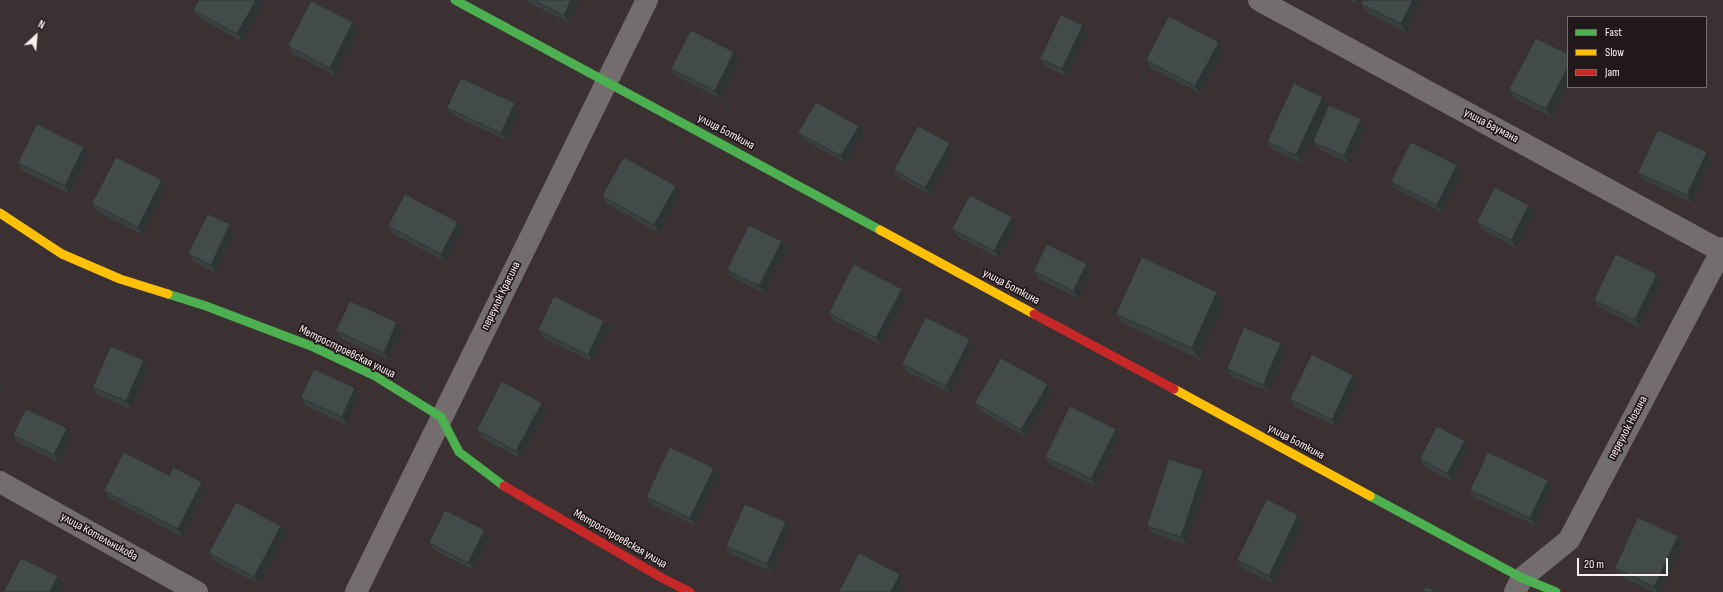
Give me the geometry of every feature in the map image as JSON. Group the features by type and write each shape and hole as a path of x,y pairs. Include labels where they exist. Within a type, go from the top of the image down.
{"street":[{"name":"улица Боткина","path":"455,0 606,81 1518,585 1556,592"},
{"name":"переулок Красина","path":"356,592 647,0"},
{"name":"улица Баумана","path":"1259,0 1722,250"},
{"name":"Метростроевская улица","path":"0,213 62,254 120,279 206,306 311,346 375,376 441,417 459,452 496,481 656,574 690,592"},
{"name":"переулок Ногина","path":"1518,585 1569,540 1722,250"},
{"name":"улица Котельникова","path":"0,482 197,592"}],"building":[{"path":"199,0 256,0 237,34 193,10"},
{"path":"534,0 571,0 564,15"},
{"path":"1363,0 1413,0 1401,24 1361,4"},
{"path":"311,1 353,22 330,68 288,46"},
{"path":"1061,15 1083,25 1062,69 1040,59"},
{"path":"1169,16 1219,42 1195,86 1146,60"},
{"path":"691,30 734,52 715,91 671,69"},
{"path":"1536,38 1567,54 1567,69 1546,109 1509,90"},
{"path":"461,78 515,103 501,133 447,108"},
{"path":"1294,83 1323,97 1296,155 1267,142"},
{"path":"816,102 859,126 841,156 798,133"},
{"path":"1329,105 1361,119 1344,156 1313,142"},
{"path":"37,124 84,147 65,186 18,163"},
{"path":"918,126 950,143 925,188 894,170"},
{"path":"1658,130 1707,152 1687,195 1638,173"},
{"path":"1411,142 1457,165 1437,205 1391,182"},
{"path":"116,157 162,180 138,227 92,204"},
{"path":"624,157 676,186 654,225 602,196"},
{"path":"1495,187 1529,205 1511,240 1477,222"},
{"path":"405,194 458,222 441,254 388,226"},
{"path":"970,195 1012,217 994,251 952,229"},
{"path":"208,214 230,224 211,265 188,254"},
{"path":"749,225 782,241 759,286 727,270"},
{"path":"1047,244 1087,264 1073,291 1034,271"},
{"path":"1616,254 1657,274 1635,320 1594,300"},
{"path":"1142,257 1217,292 1192,348 1116,314"},
{"path":"854,264 902,289 876,338 829,313"},
{"path":"554,296 604,321 588,355 538,330"},
{"path":"350,301 397,322 384,353 336,331"},
{"path":"926,317 970,339 946,386 902,364"},
{"path":"1244,327 1281,343 1263,385 1227,369"},
{"path":"111,346 144,360 126,401 93,387"},
{"path":"1312,354 1353,375 1332,420 1290,399"},
{"path":"1001,358 1048,384 1021,430 975,403"},
{"path":"314,369 355,388 342,417 301,398"},
{"path":"502,381 542,403 516,451 477,430"},
{"path":"1070,406 1116,429 1091,479 1045,457"},
{"path":"26,409 67,428 54,455 13,435"},
{"path":"1437,426 1465,441 1447,474 1420,459"},
{"path":"670,447 714,468 690,518 646,497"},
{"path":"124,452 169,475 173,467 202,482 178,529 104,491"},
{"path":"1488,452 1548,480 1530,518 1470,490"},
{"path":"1169,459 1203,470 1181,537 1147,526"},
{"path":"1267,499 1298,515 1269,576 1237,560"},
{"path":"236,502 281,526 254,577 209,553"},
{"path":"745,504 786,522 767,564 726,546"},
{"path":"445,510 485,530 468,563 429,543"},
{"path":"1638,517 1678,536 1654,587 1615,568"},
{"path":"859,553 900,574 891,592 839,592"},
{"path":"21,558 58,576 50,592 4,592"},
{"path":"1426,587 1437,592 1423,592"}],"traffic: fast":[{"path":"455,0 880,230"},
{"path":"168,294 206,306 311,346 375,376 441,417 459,452 504,486"},
{"path":"1370,496 1522,578 1556,592"}],"traffic: slow":[{"path":"0,213 62,254 120,279 168,294"},
{"path":"880,230 1034,314"},
{"path":"1174,389 1370,496"}],"traffic: jam":[{"path":"1034,314 1174,389"},
{"path":"504,486 662,578 690,592"}]}
